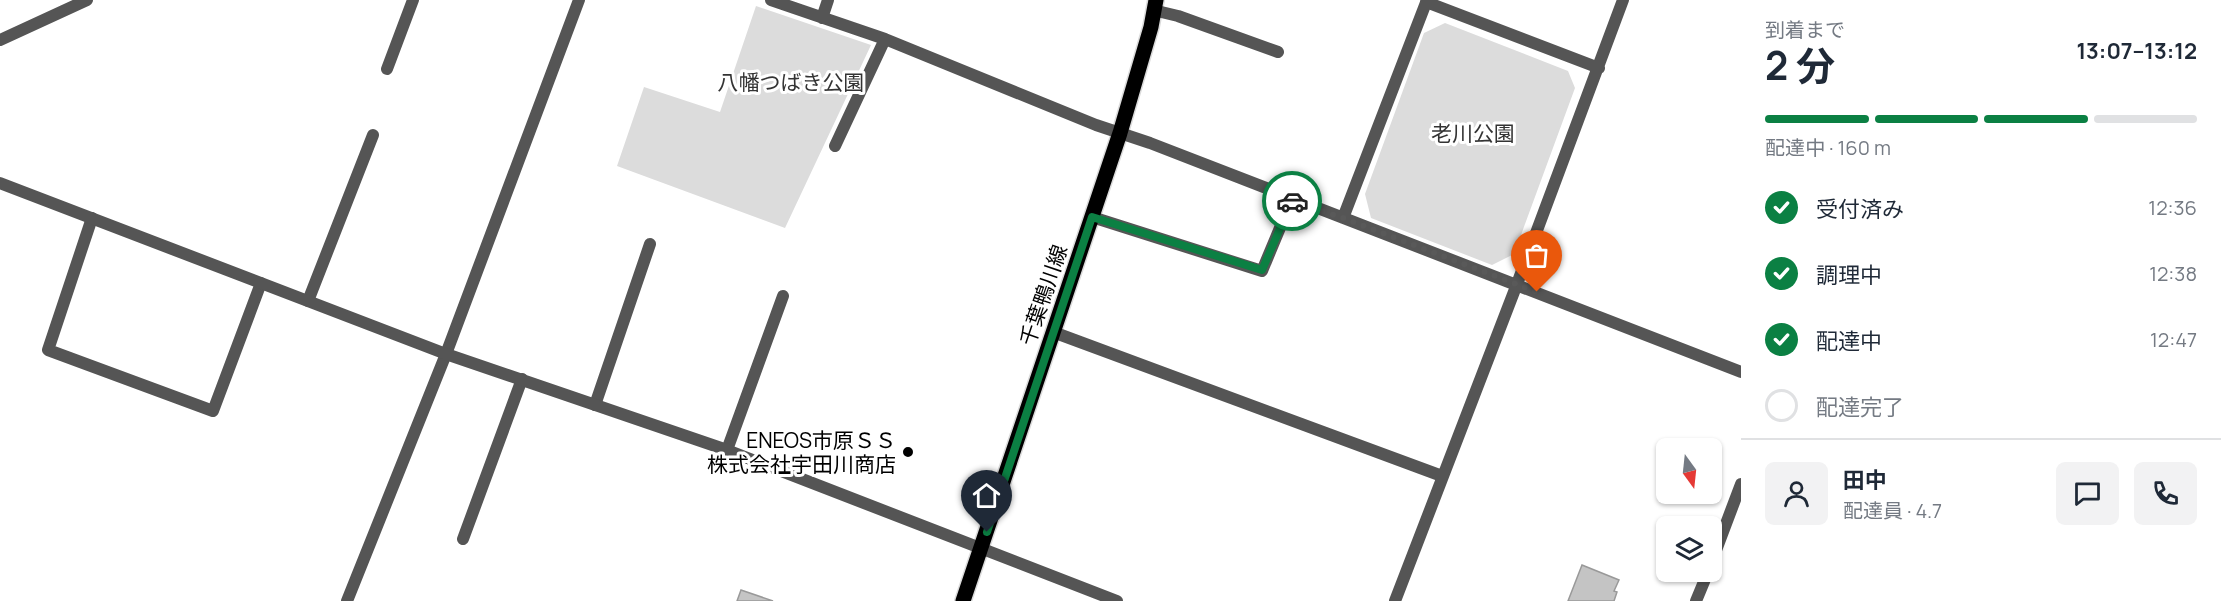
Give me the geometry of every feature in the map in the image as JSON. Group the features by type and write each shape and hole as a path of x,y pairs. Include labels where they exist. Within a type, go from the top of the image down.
{"main road":[{"name":"千葉鴨川線","path":"963,601 1120,133 1151,27 1154,5"}],"street":[{"path":"0,40 87,0"},
{"path":"387,69 413,0"},
{"path":"347,601 446,354 579,0"},
{"path":"771,0 885,39 1120,133 1741,372"},
{"path":"822,18 828,0"},
{"path":"1395,601 1623,0"},
{"path":"1343,218 1427,1 1599,68"},
{"path":"1154,5 1278,52"},
{"path":"835,146 885,39"},
{"path":"308,301 373,135"},
{"path":"0,183 446,354 727,450 1117,601"},
{"path":"1092,217 1262,270 1292,199"},
{"path":"92,218 48,350 213,411 261,283"},
{"path":"595,405 650,244"},
{"path":"727,450 783,296"},
{"path":"1053,332 1442,476"},
{"path":"463,539 522,380"},
{"path":"1722,534 1741,484"},
{"path":"1696,601 1704,582"}],"green space":[{"name":"八幡つばき公園","path":"756,6 871,45 785,228 617,166 644,87 720,112"},
{"name":"老川公園","path":"1445,23 1568,71 1575,88 1514,254 1492,265 1371,218 1365,194 1424,33"}],"building":[{"path":"1582,565 1619,580 1614,591 1617,592 1614,601 1568,601"},
{"path":"741,590 773,601 737,601"}],"way so far":[{"path":"1292,201 1292,199 1537,292"}],"place":[{"name":"ENEOS市原ＳＳ 株式会社宇田川商店","path":"908,452"}],"route":[{"path":"987,532 1092,217 1262,270 1292,201"}]}
